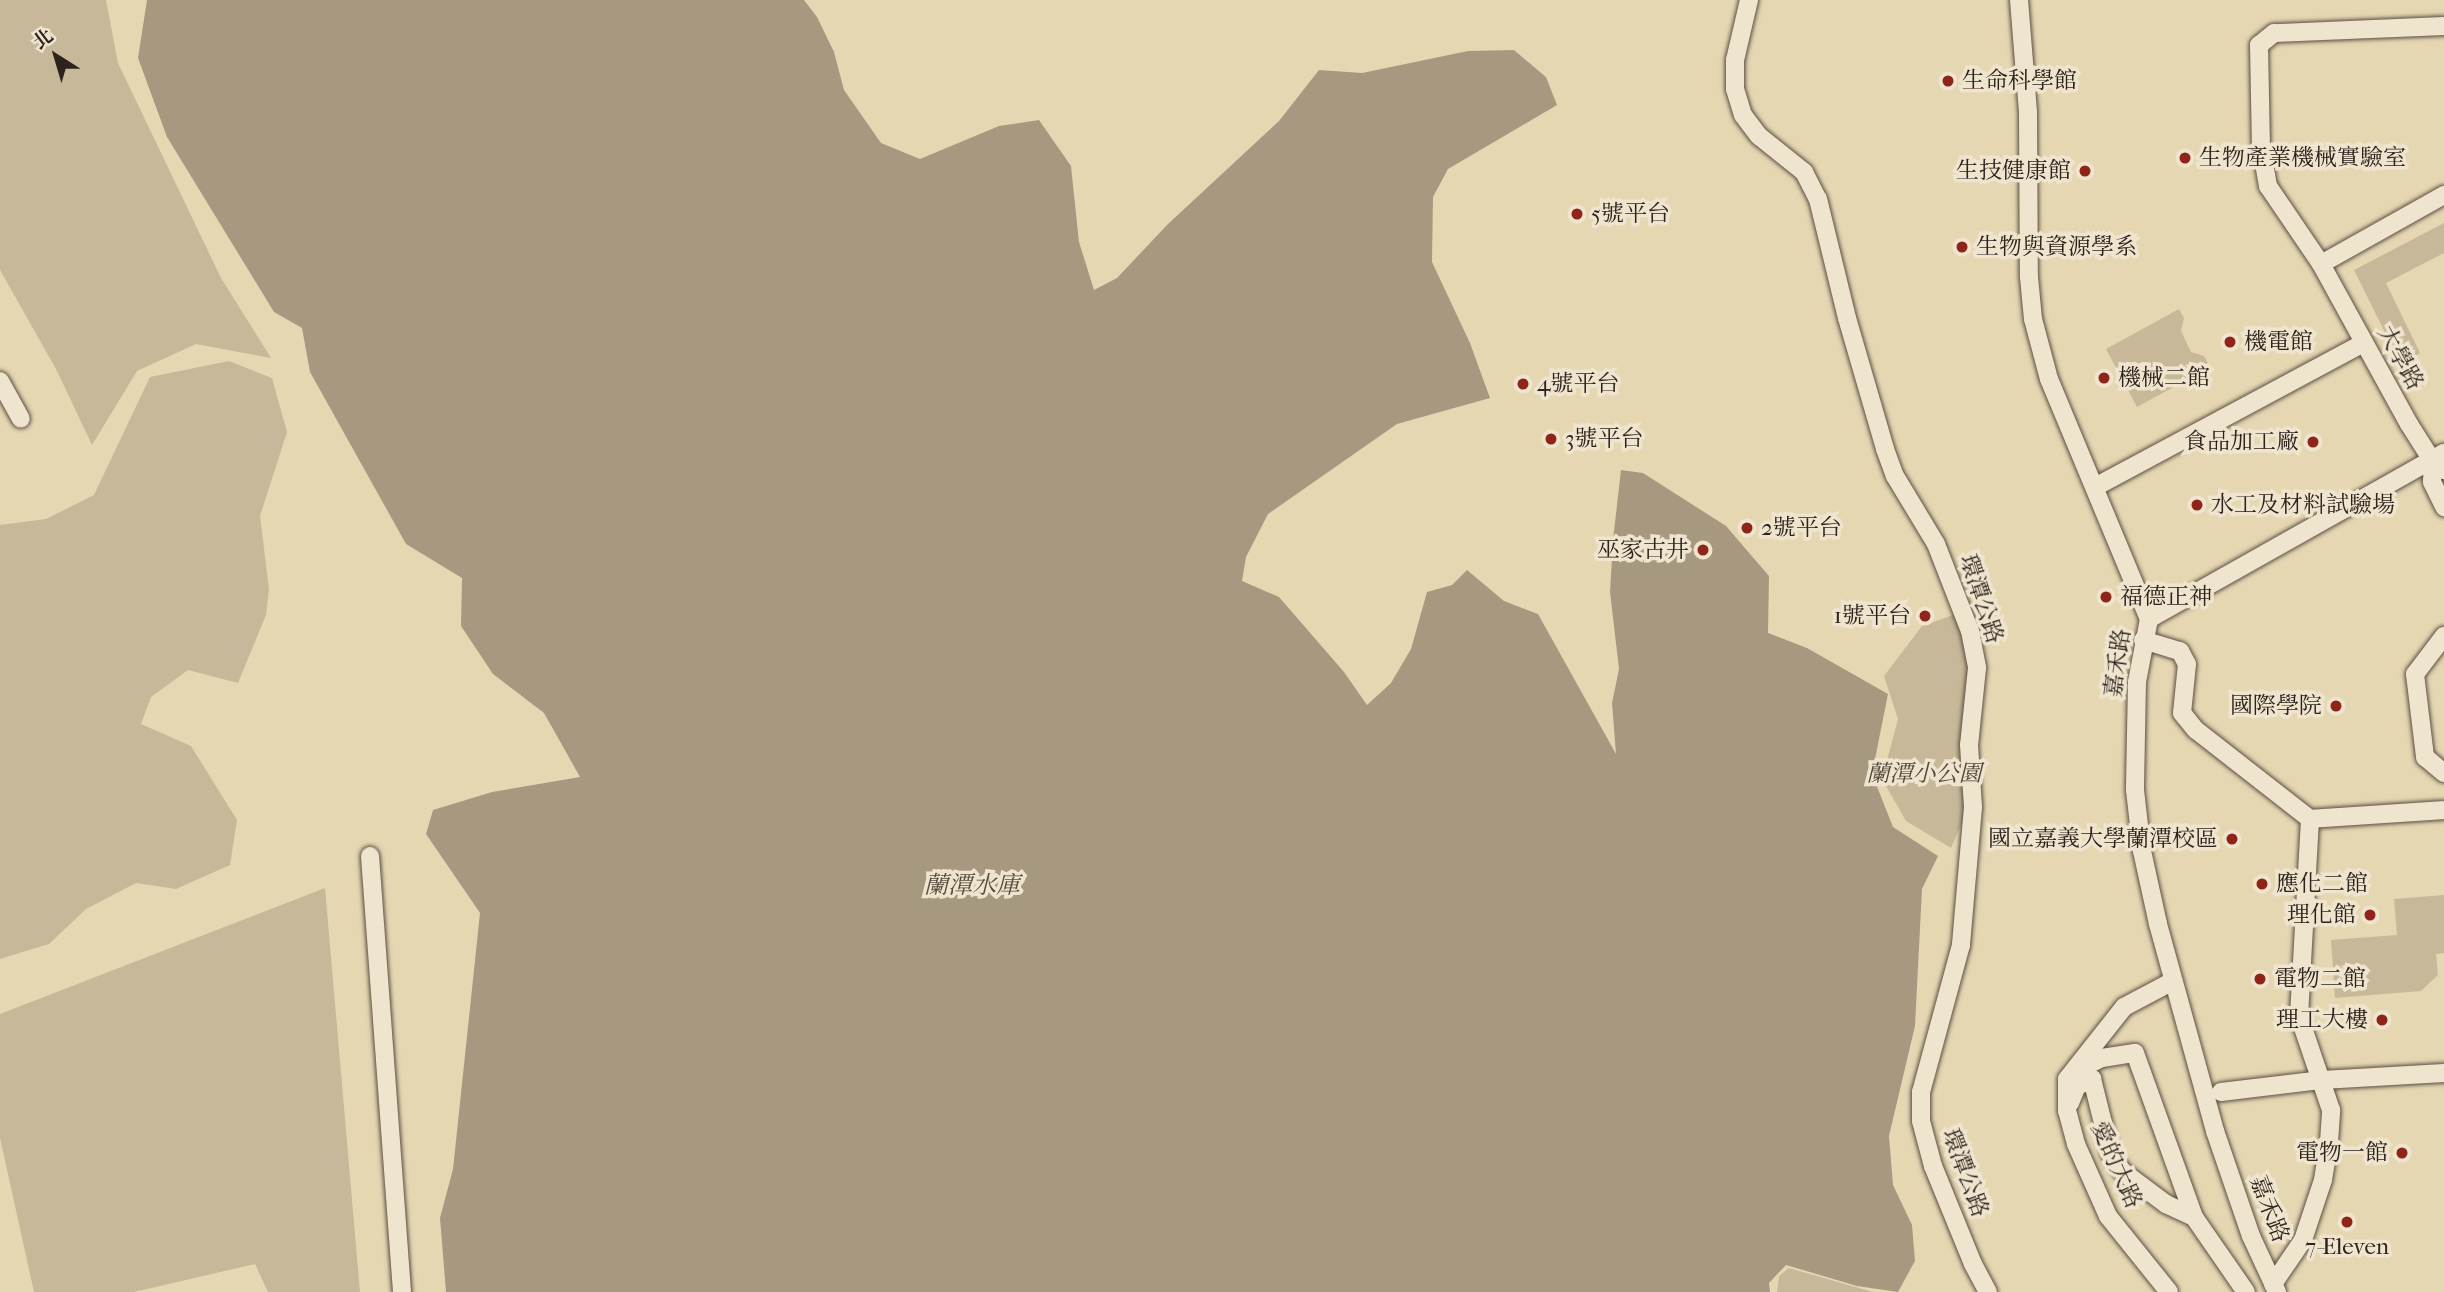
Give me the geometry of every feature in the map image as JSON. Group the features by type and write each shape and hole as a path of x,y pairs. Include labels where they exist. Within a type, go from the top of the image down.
{"street":[{"name":"環潭公路","path":"1749,0 1735,60 1735,89 1743,115 1759,136 1804,172 1818,199 1847,318 1885,449 1895,476 1936,544 1970,631 1977,668 1969,745 1973,807 1961,945 1921,1092 1921,1121 1933,1166 1973,1264 1988,1292"},
{"name":"嘉禾路","path":"2019,0 2028,112 2029,277 2033,319 2049,379 2149,619 2137,682 2135,790 2142,851 2173,981 2215,1131 2251,1236 2275,1288"},
{"name":"大學路","path":"2440,462 2364,343 2320,264 2267,186 2261,146 2259,45 2274,33 2444,26"},
{"path":"2320,264 2444,195"},
{"path":"2095,487 2364,343"},
{"path":"0,381 21,419"},
{"path":"2440,462 2432,482 2444,507"},
{"path":"2149,619 2440,462"},
{"path":"2444,636 2415,674 2425,757 2444,773"},
{"path":"2143,640 2180,651 2187,664 2182,713 2196,730 2310,819 2444,810"},
{"path":"2275,1288 2303,1240 2323,1180 2331,1110 2300,1016 2310,819"},
{"path":"370,856 402,1292"},
{"path":"2067,1079 2124,1007 2173,981"},
{"path":"2067,1079 2084,1066 2102,1058 2135,1053 2194,1217 2246,1292"},
{"path":"2221,1092 2322,1080 2444,1073"},
{"name":"愛的大路","path":"2067,1079 2067,1111 2076,1144 2108,1216 2169,1292"},
{"path":"2067,1111 2077,1086 2092,1079 2111,1155 2123,1172 2166,1204 2194,1217"}],"green space":[{"path":"0,0 106,0 118,63 221,278 271,358 196,344 137,371 92,445 56,369 0,270"},
{"path":"2444,223 2444,253 2386,283 2420,353 2402,367 2354,270"},
{"path":"2179,309 2184,318 2181,331 2191,352 2204,356 2210,367 2137,407 2106,349"},
{"path":"229,361 272,378 287,432 260,516 269,589 266,615 238,683 188,670 151,697 141,724 191,746 237,820 230,865 176,889 136,883 86,909 49,944 0,959 0,525 46,519 94,495 150,377"},
{"name":"蘭潭小公園","path":"1959,613 1968,666 1961,741 1965,816 1951,848 1906,821 1882,779 1898,719 1884,676 1922,626"},
{"path":"325,888 360,1292 268,1292 255,1264 134,1292 34,1292 0,1138 0,1014"},
{"path":"2444,895 2444,953 2436,954 2438,975 2421,991 2335,998 2331,940 2397,935 2394,899"},
{"path":"1789,1268 1873,1292 1777,1292 1779,1276"}],"water":[{"name":"蘭潭水庫","path":"147,0 804,0 817,17 834,52 844,90 881,143 920,159 999,126 1039,120 1071,166 1079,242 1094,290 1117,278 1168,224 1279,121 1319,70 1362,73 1468,51 1514,50 1546,77 1557,105 1448,169 1433,197 1432,262 1470,343 1490,398 1397,424 1268,514 1246,557 1242,581 1279,597 1344,672 1367,705 1391,683 1411,649 1427,592 1452,585 1467,570 1504,601 1538,614 1616,754 1612,703 1619,669 1610,592 1613,540 1621,470 1643,473 1726,526 1769,576 1768,633 1807,648 1888,694 1872,774 1893,827 1938,856 1922,889 1915,1026 1889,1136 1893,1185 1912,1225 1915,1261 1898,1292 1857,1286 1786,1265 1769,1283 1770,1292 446,1292 440,1218 453,1169 480,913 426,834 433,810 492,792 580,777 544,713 493,674 461,626 462,578 406,544 310,372 302,328 274,312 167,137 138,58"}],"place":[{"name":"生命科學館","path":"1948,81"},
{"name":"生物產業機械實驗室","path":"2185,158"},
{"name":"生技健康館","path":"2085,171"},
{"name":"5號平台","path":"1577,214"},
{"name":"生物與資源學系","path":"1962,247"},
{"name":"機電館","path":"2230,342"},
{"name":"機械二館","path":"2104,378"},
{"name":"4號平台","path":"1523,384"},
{"name":"3號平台","path":"1551,439"},
{"name":"食品加工廠","path":"2313,442"},
{"name":"水工及材料試驗場","path":"2197,505"},
{"name":"2號平台","path":"1747,528"},
{"name":"巫家古井","path":"1703,550"},
{"name":"福德正神","path":"2106,597"},
{"name":"1號平台","path":"1925,616"},
{"name":"國際學院","path":"2336,706"},
{"name":"國立嘉義大學蘭潭校區","path":"2232,839"},
{"name":"應化二館","path":"2262,884"},
{"name":"理化館","path":"2370,915"},
{"name":"電物二館","path":"2260,979"},
{"name":"理工大樓","path":"2382,1020"},
{"name":"電物一館","path":"2402,1153"},
{"name":"7-Eleven","path":"2347,1222"}]}
